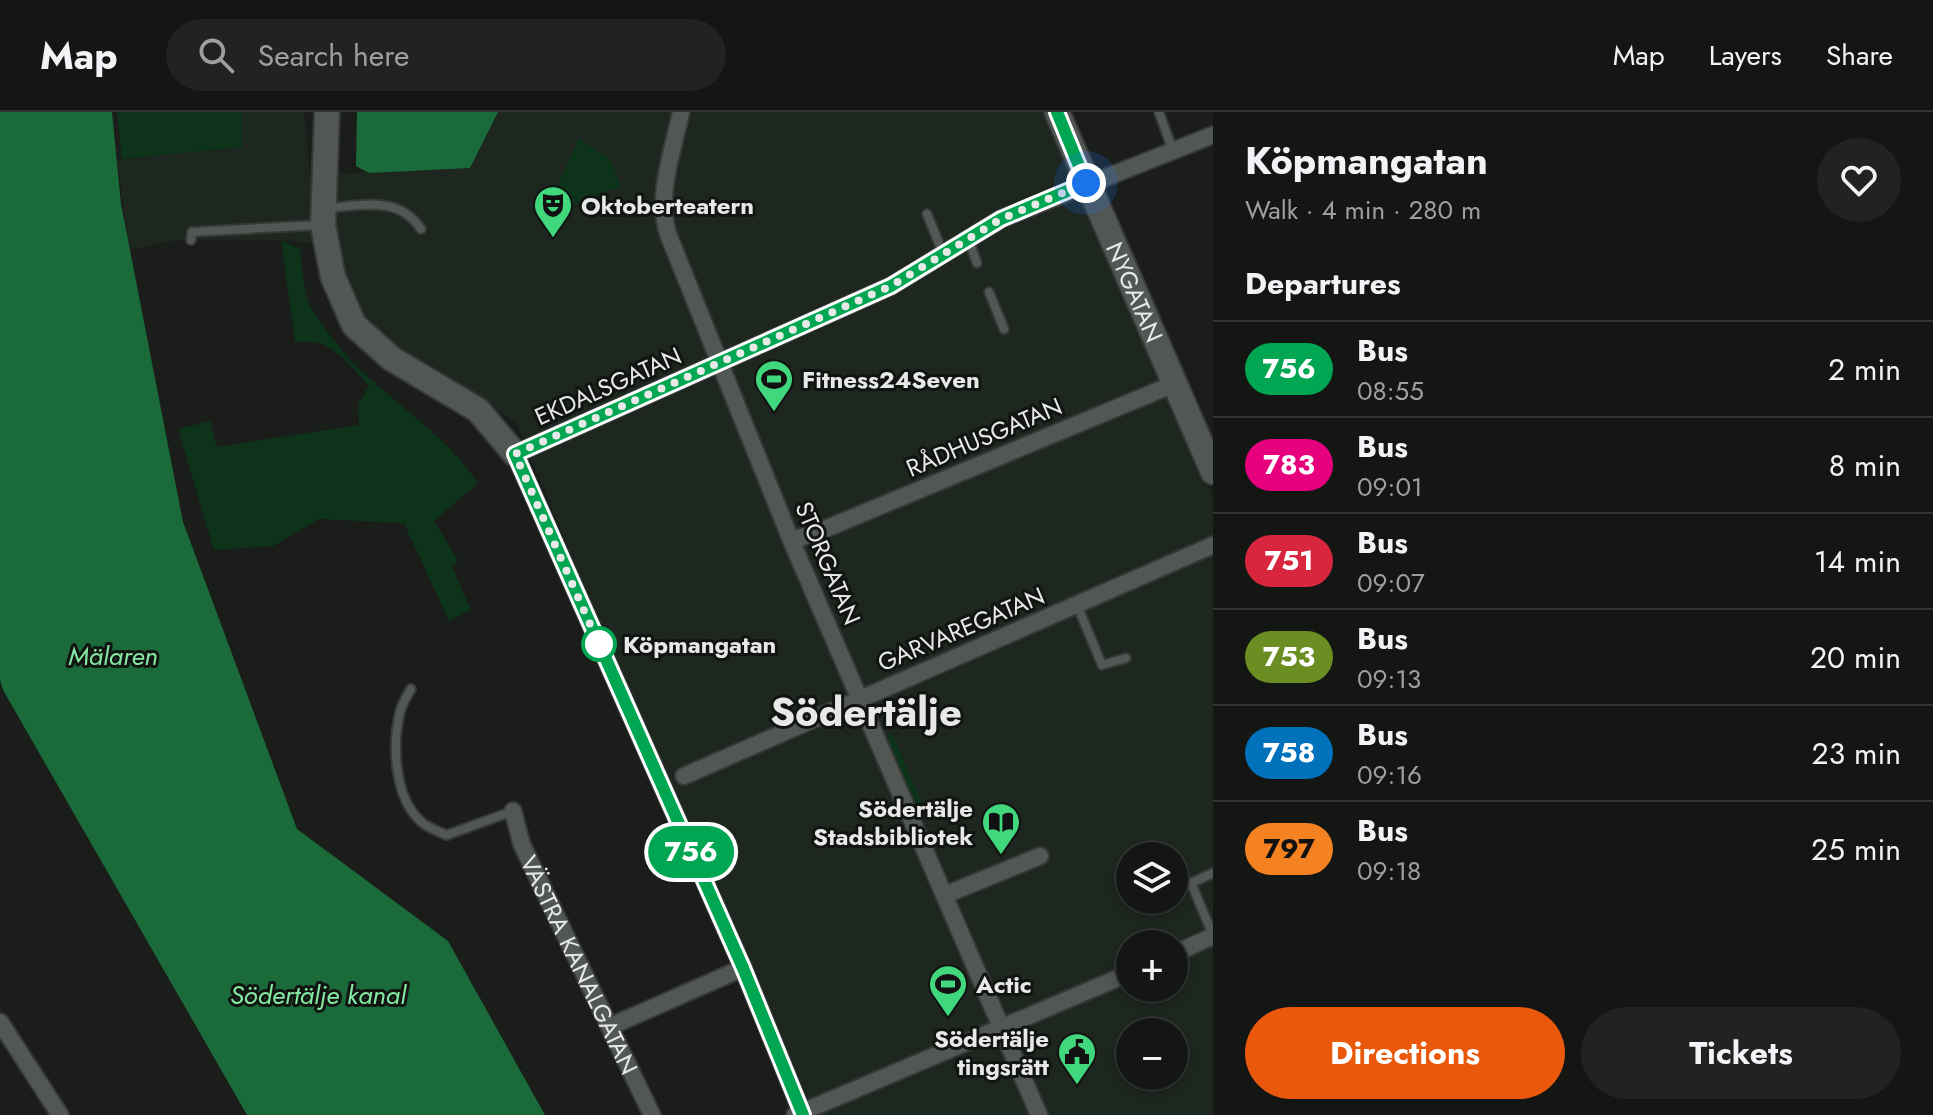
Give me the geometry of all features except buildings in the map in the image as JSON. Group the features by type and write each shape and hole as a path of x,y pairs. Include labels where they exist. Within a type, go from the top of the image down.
{"street":[{"path":"327,112 323,216 333,277 354,325 392,359 478,410 515,454 743,968 800,1114 1116,979"},
{"name":"STORGATAN","path":"681,112 663,201 668,234 791,540 1039,1115"},
{"name":"NYGATAN","path":"1057,112 1213,472"},
{"name":"EKDALSGATAN","path":"515,454 891,286 1001,219 1213,135"},
{"name":"RÅDHUSGATAN","path":"791,540 813,534 1174,384"},
{"name":"GARVAREGATAN","path":"684,776 1213,545"},
{"name":"VÄSTRA KANALGATAN","path":"513,811 522,845 652,1115"},
{"path":"945,895 1040,856"},
{"path":"1188,948 1213,936"},
{"path":"611,1026 743,968"},
{"path":"0,1022 60,1115"}],"lane":[{"path":"1159,112 1173,151"},
{"path":"191,240 192,232 259,228 388,206 412,216 421,229"},
{"path":"927,214 943,253"},
{"path":"259,228 259,240"},
{"path":"967,238 977,263"},
{"path":"989,292 1004,329"},
{"path":"1077,605 1102,665 1126,658"},
{"path":"411,689 400,711 396,758 399,780 407,802 424,824 447,835 513,811"},
{"path":"1213,873 1191,883 1213,936"}],"shaded area":[{"path":"117,112 242,112 242,147 122,159"},
{"path":"242,112 304,112 310,175 470,168 498,112 1055,112 1213,498 1213,1115 815,1115 598,621 517,424 490,405 406,360 370,327 351,289 338,246 281,240 178,240 129,250 117,160 242,147"},
{"path":"579,138 610,159 621,186 563,208 551,200"},
{"path":"281,240 300,249 308,302 339,347 358,368 442,441 478,483 434,521 458,560 452,567 471,610 449,621 404,523 319,519 273,546 214,550 178,429 210,421 217,447 359,425 358,404 369,386 330,348 314,342 295,341"},
{"path":"892,733 924,808 903,817 871,742"}],"water":[{"name":"Södertälje kanal","path":"0,112 112,112 121,204 183,522 297,829 448,941 545,1115 247,1115 3,690 0,680"},
{"path":"357,112 498,112 470,168 369,173 356,166"}],"bus line":[{"name":"756","path":"803,1115 743,968 515,454 891,286 1001,219 1086,183 1057,112"}],"place":[{"name":"Oktoberteatern","path":"553,239"},
{"name":"Fitness24Seven","path":"774,413"},
{"name":"Köpmangatan","path":"599,644"},
{"name":"Södertälje Stadsbibliotek","path":"1001,856"},
{"name":"Actic","path":"948,1018"},
{"name":"Södertälje tingsrätt","path":"1077,1086"}],"district":[{"name":"Södertälje","path":"866,712"}],"route":[{"path":"599,644 600,647 515,454 891,286 1001,219 1086,183"}],"water label":[{"name":"Mälaren","path":"113,656"}]}
